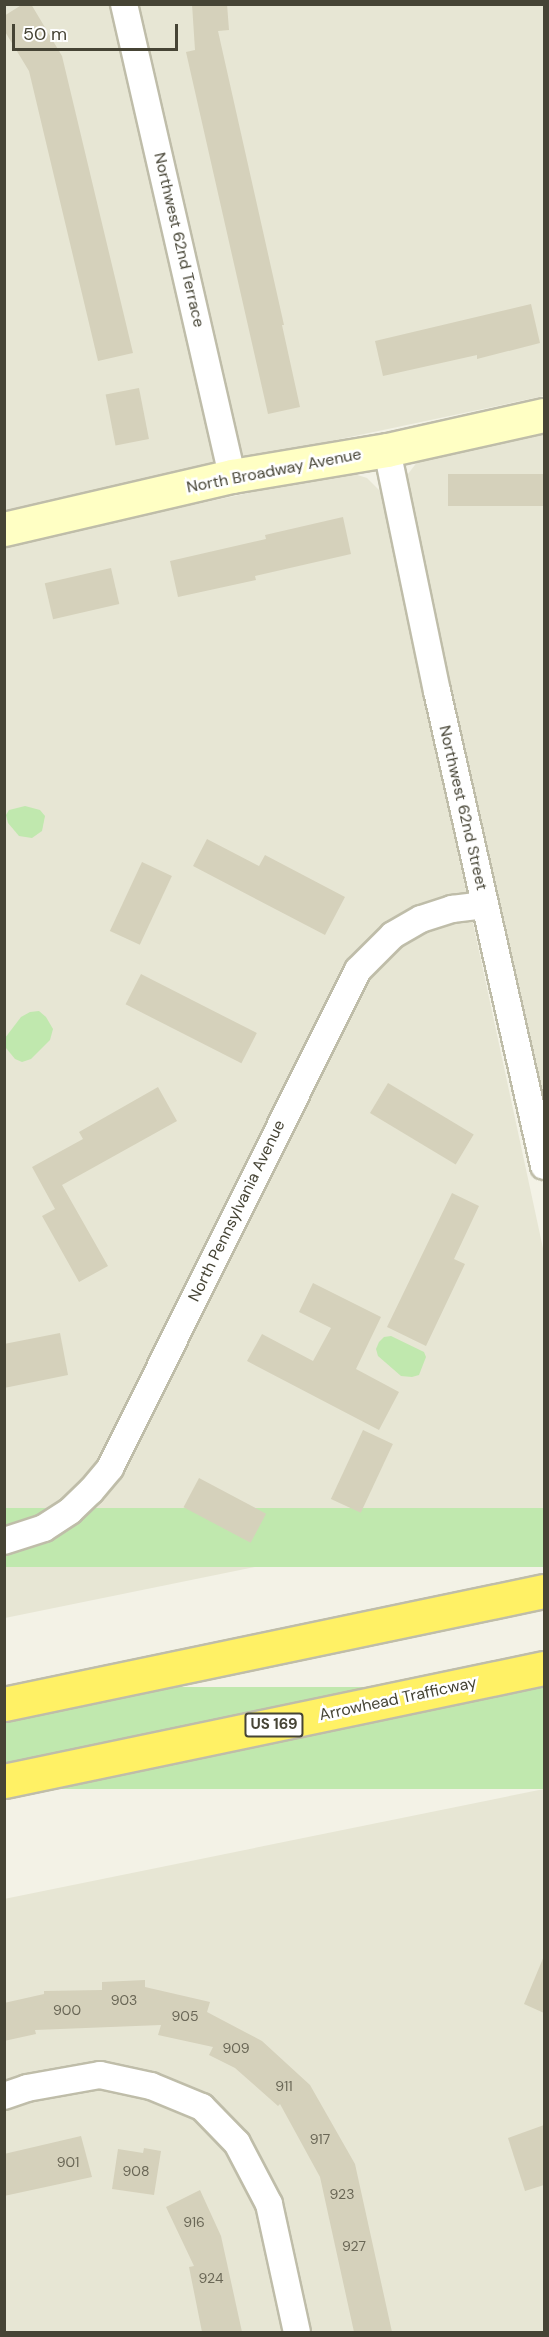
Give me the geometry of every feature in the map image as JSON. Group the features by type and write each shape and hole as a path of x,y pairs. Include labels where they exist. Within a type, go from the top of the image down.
{"highway":[{"path":"4,1704 544,1591"},
{"name":"Arrowhead Trafficway","path":"4,1781 544,1668"}],"street":[{"name":"Northwest 62nd Terrace","path":"124,4 232,476"},
{"name":"North Broadway Avenue","path":"4,529 232,476 387,450 544,416"},
{"name":"Northwest 62nd Street","path":"387,450 437,691 544,1166"},
{"name":"North Pennsylvania Avenue","path":"4,1541 44,1528 69,1511 92,1491 110,1467 358,970 393,935 421,919 452,909 485,905"},
{"path":"4,2096 27,2088 100,2075 151,2086 202,2108 237,2143 268,2204 297,2332"}],"shaded area":[{"path":"4,5 544,5 544,396 5,510"},
{"path":"544,427 544,1108 406,484 408,474 421,457"},
{"path":"354,474 367,478 380,491 544,1253 544,1508 5,1618 4,545 329,476"},
{"path":"544,1789 544,2332 5,2332 4,1899"}],"green space":[{"path":"25,806 40,810 45,816 42,831 32,838 19,836 8,823 6,815 9,810"},
{"path":"39,1011 46,1017 53,1029 50,1040 31,1059 22,1062 15,1059 6,1048 5,1038 21,1017 30,1012"},
{"path":"391,1336 424,1352 426,1357 419,1375 401,1376 378,1356 376,1349 379,1342 384,1337"},
{"path":"4,1508 544,1508 544,1567 4,1567"},
{"path":"4,1687 544,1687 544,1789 4,1789"}],"building":[{"path":"23,4 31,4 62,56 133,353 98,361 29,71 4,30 4,16"},
{"path":"192,4 227,4 229,30 218,31 284,325 282,325 300,407 268,414 186,52 195,50"},
{"path":"531,304 540,343 477,359 477,355 383,376 375,341"},
{"path":"139,388 149,439 116,446 106,394"},
{"path":"448,474 544,474 544,506 448,506"},
{"path":"343,517 351,554 255,576 256,580 178,597 170,561 266,539 265,535"},
{"path":"111,568 119,604 53,619 45,583"},
{"path":"207,839 259,866 265,855 345,897 325,935 193,866"},
{"path":"142,862 172,876 140,945 110,931"},
{"path":"141,974 257,1033 241,1063 126,1004"},
{"path":"388,1083 474,1135 456,1165 370,1113"},
{"path":"158,1087 177,1121 62,1185 108,1266 79,1282 42,1216 55,1209 32,1167 83,1139 79,1132"},
{"path":"452,1193 479,1206 454,1259 465,1264 426,1346 387,1327"},
{"path":"313,1283 381,1317 356,1369 399,1392 379,1430 247,1361 262,1334 313,1361 331,1328 299,1312"},
{"path":"60,1333 68,1375 4,1388 4,1344"},
{"path":"363,1430 393,1444 361,1513 331,1499"},
{"path":"199,1478 266,1514 251,1543 184,1507"},
{"path":"544,1956 544,2013 524,2004"},
{"path":"145,1980 145,1987 210,2002 207,2012 262,2041 310,2085 355,2164 392,2332 354,2332 320,2177 280,2104 278,2106 235,2068 209,2055 213,2047 158,2035 161,2025 35,2030 36,2034 4,2041 4,2003 44,1994 44,1991 102,1990 102,1982"},
{"path":"544,2125 544,2185 525,2191 508,2138"},
{"path":"81,2136 92,2177 4,2196 4,2154"},
{"path":"144,2148 161,2151 154,2195 112,2189 118,2149 143,2153"},
{"path":"200,2190 221,2236 242,2332 202,2332 189,2267 194,2266 166,2207"}]}
